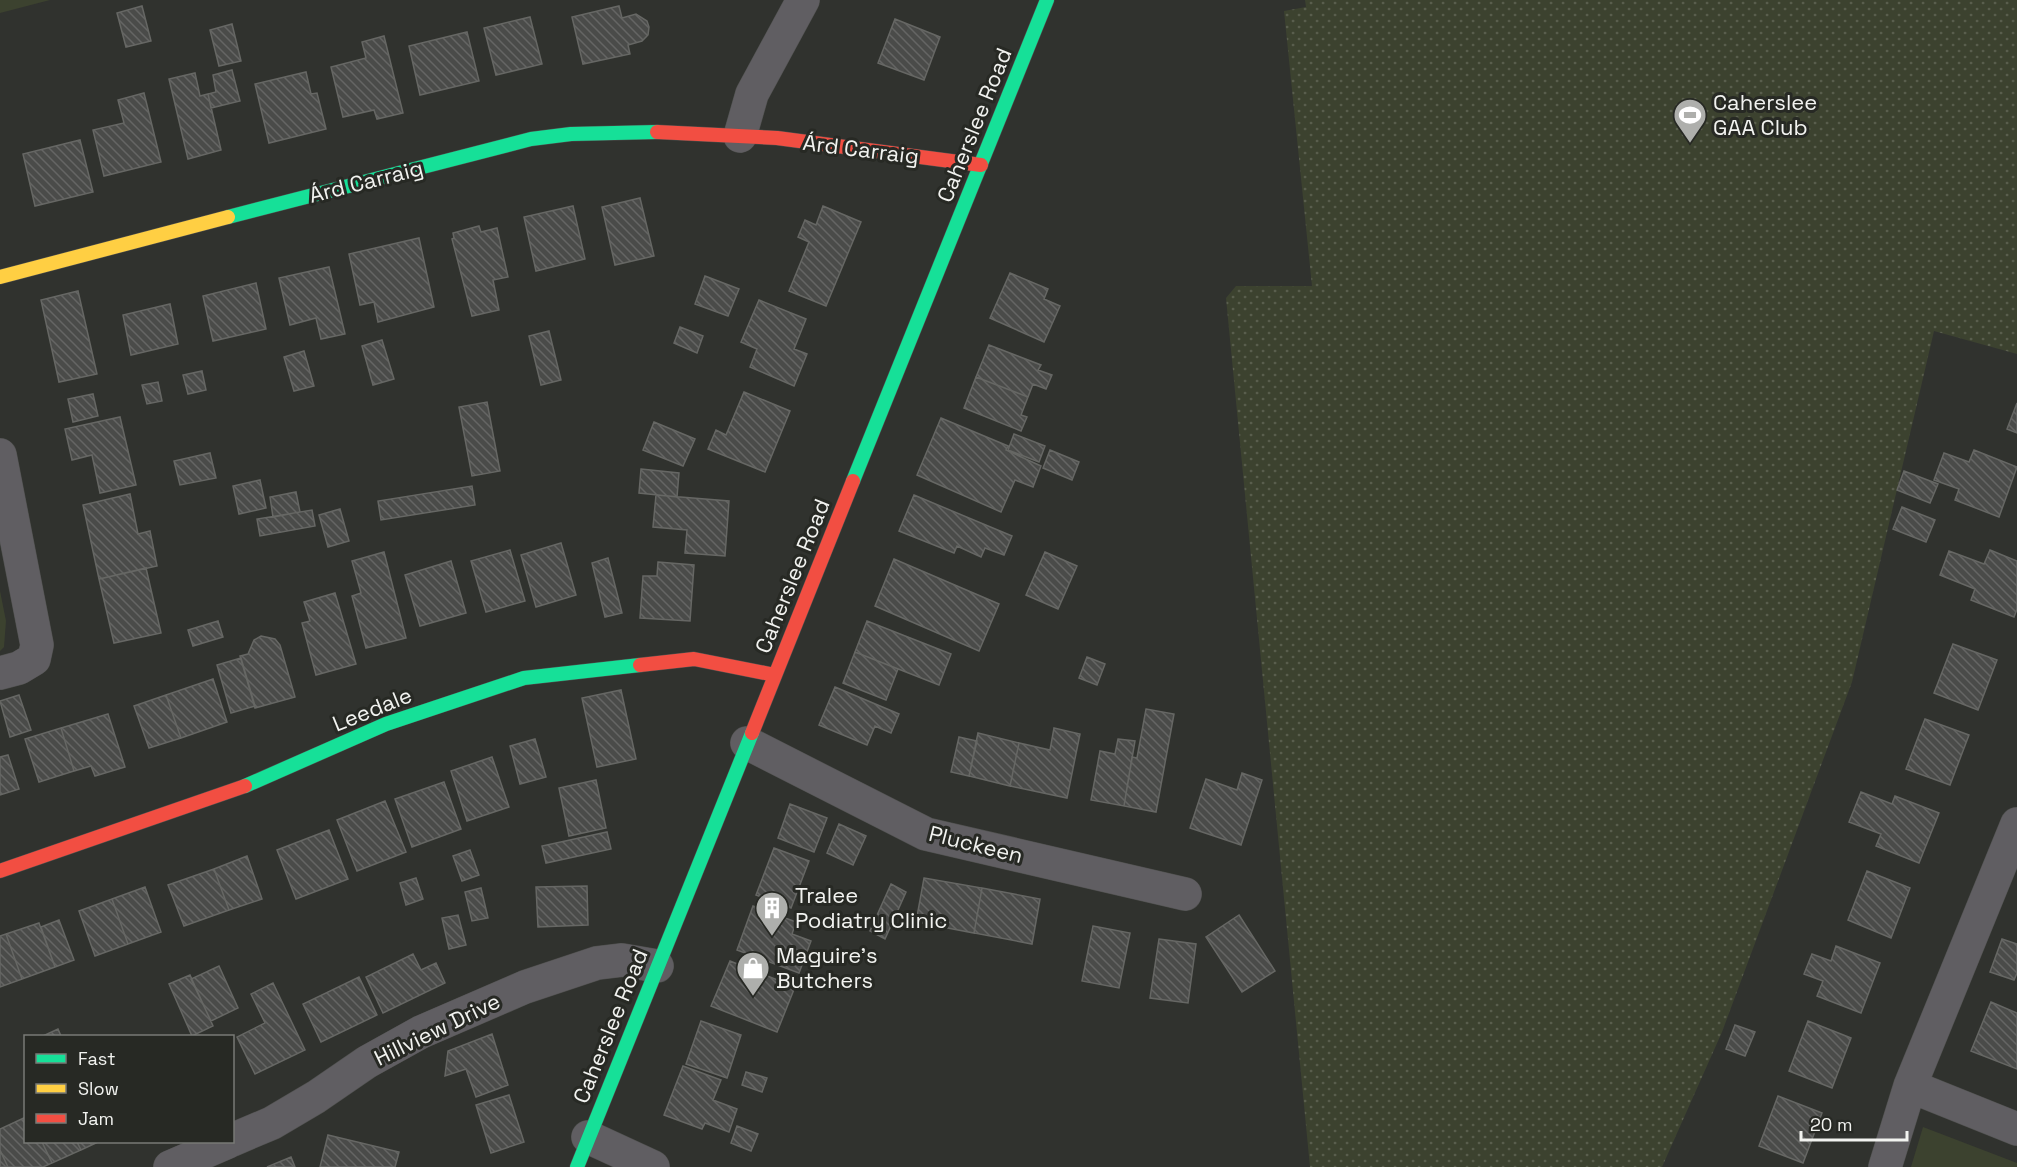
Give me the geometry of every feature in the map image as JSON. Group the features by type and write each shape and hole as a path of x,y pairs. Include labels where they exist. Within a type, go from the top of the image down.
{"street":[{"path":"740,136 752,94 803,0"},
{"name":"Caherslee Road","path":"582,1152 1047,0"},
{"name":"Árd Carraig","path":"0,277 346,185 514,144 579,134 638,132 740,136 860,146 981,165"},
{"path":"0,455 38,645 34,659 19,668 0,673"},
{"name":"Leedale","path":"0,871 228,794 386,724 524,678 694,659 775,675"},
{"name":"Pluckeen","path":"747,743 926,834 1185,894"},
{"path":"1885,1167 1910,1086 2017,824"},
{"name":"Hillview Drive","path":"234,1139 272,1123 316,1098 367,1062 421,1032 525,987 597,963 622,960 657,966"},
{"path":"1910,1086 2017,1129"},
{"name":"Hillview Drive","path":"170,1167 225,1143"},
{"path":"582,1152 653,1167"}],"green space":[{"path":"0,0 50,0 0,13"},
{"path":"1305,0 2017,0 2017,354 1934,331 1852,682 1722,1032 1662,1167 1310,1167 1226,298 1236,286 1312,286 1284,11 1306,7"},
{"path":"0,591 6,621 4,647 0,651"},
{"path":"1923,1127 2017,1163 2017,1167 1911,1167"}],"building":[{"path":"142,6 151,41 126,47 117,13"},
{"path":"619,6 622,18 636,14 647,21 648,35 642,41 628,45 630,54 583,64 572,17"},
{"path":"530,17 542,64 496,75 484,28"},
{"path":"895,19 940,37 924,80 878,63"},
{"path":"232,24 241,61 219,66 210,30"},
{"path":"467,32 479,81 420,95 409,46"},
{"path":"384,36 403,113 377,119 374,110 343,117 331,67 366,58 362,42"},
{"path":"232,70 240,101 211,108 208,94 216,92 213,75"},
{"path":"306,72 311,94 317,93 326,129 269,143 255,84"},
{"path":"195,73 200,96 208,94 221,150 188,159 169,79"},
{"path":"144,93 161,162 104,176 93,130 124,123 118,100"},
{"path":"80,140 93,192 35,206 23,154"},
{"path":"640,198 654,256 615,265 602,207"},
{"path":"573,206 585,259 536,271 524,217"},
{"path":"823,206 861,222 826,306 789,291 809,242 798,237 805,220 816,225"},
{"path":"479,226 481,232 497,228 508,277 493,280 499,310 472,316 452,239 454,238 453,233"},
{"path":"419,238 434,307 378,322 374,302 360,305 349,254"},
{"path":"329,267 345,334 321,339 316,318 290,325 279,278"},
{"path":"1010,273 1048,289 1044,299 1060,306 1044,342 990,318"},
{"path":"705,276 739,289 728,316 695,304"},
{"path":"256,283 266,329 213,341 203,296"},
{"path":"78,291 97,374 59,382 41,300"},
{"path":"759,300 806,319 794,349 807,354 794,386 750,367 757,349 741,342"},
{"path":"170,304 178,344 131,355 123,315"},
{"path":"680,327 703,336 697,353 674,343"},
{"path":"549,331 561,380 541,385 529,336"},
{"path":"382,340 394,379 373,385 362,346"},
{"path":"989,345 1041,365 1038,370 1052,375 1046,389 1033,384 1028,397 976,377"},
{"path":"304,351 314,386 294,391 284,357"},
{"path":"202,371 206,390 188,394 183,375"},
{"path":"976,377 1028,397 1021,415 1027,417 1021,431 964,408"},
{"path":"158,382 162,401 147,404 142,385"},
{"path":"744,392 790,411 765,472 708,449 716,430 726,435"},
{"path":"93,394 98,416 73,422 68,399"},
{"path":"487,402 500,471 472,476 459,407"},
{"path":"2017,403 2017,433 2007,429"},
{"path":"120,417 136,485 100,493 92,455 72,460 65,429"},
{"path":"941,418 1008,446 1006,450 1041,466 1033,487 1015,480 1001,512 917,475"},
{"path":"654,422 695,439 683,466 643,450"},
{"path":"1014,434 1045,446 1039,462 1008,450"},
{"path":"1050,450 1079,462 1072,480 1043,468"},
{"path":"1974,450 2017,467 1999,517 1955,500 1959,489 1934,480 1944,453 1969,462"},
{"path":"210,453 216,478 180,485 174,461"},
{"path":"641,469 679,473 677,497 639,493"},
{"path":"1904,471 1938,484 1930,503 1897,490"},
{"path":"260,480 266,508 239,514 233,486"},
{"path":"472,486 475,505 381,520 378,501"},
{"path":"296,492 300,512 273,517 270,497"},
{"path":"130,494 138,534 150,531 157,566 99,579 83,505"},
{"path":"656,495 729,501 725,556 685,553 687,530 653,527"},
{"path":"914,495 1012,536 1004,555 985,548 981,557 957,546 954,553 899,531"},
{"path":"1902,507 1935,520 1926,542 1893,529"},
{"path":"340,509 349,541 328,547 319,515"},
{"path":"312,510 315,526 260,536 257,519"},
{"path":"561,543 576,595 536,607 521,555"},
{"path":"510,550 525,601 486,612 471,561"},
{"path":"1990,550 2017,561 2017,609 2014,617 1971,600 1975,589 1940,575 1949,551 1984,564"},
{"path":"384,552 406,638 366,648 352,596 361,593 352,561"},
{"path":"1045,552 1077,566 1058,609 1026,595"},
{"path":"608,558 622,613 605,617 592,563"},
{"path":"894,559 999,604 979,651 875,606"},
{"path":"451,561 466,613 420,626 405,575"},
{"path":"658,562 694,565 690,621 640,618 643,576 657,576"},
{"path":"146,568 161,633 114,643 99,579"},
{"path":"335,593 356,664 316,675 302,623 310,621 304,602"},
{"path":"218,621 223,637 193,646 188,630"},
{"path":"867,621 951,654 939,685 855,652"},
{"path":"261,636 275,639 280,645 295,697 255,708 240,656 248,654 254,640"},
{"path":"1953,644 1997,660 1978,710 1934,693"},
{"path":"855,652 898,669 886,700 843,683"},
{"path":"1087,657 1105,664 1097,685 1079,678"},
{"path":"241,658 255,706 231,713 217,665"},
{"path":"213,679 227,722 181,738 166,695"},
{"path":"835,687 899,714 891,733 875,726 867,745 819,725"},
{"path":"621,690 636,759 597,767 582,698"},
{"path":"19,695 31,730 10,737 0,701"},
{"path":"166,695 181,738 149,748 134,706"},
{"path":"1146,709 1174,714 1156,812 1124,806 1132,757 1137,758"},
{"path":"108,714 125,767 95,776 91,766 74,771 61,728"},
{"path":"1925,719 1969,735 1950,785 1906,769"},
{"path":"61,728 74,771 39,782 25,739"},
{"path":"1054,728 1080,734 1067,798 1010,786 1019,743 1050,750"},
{"path":"978,733 1019,743 1010,786 969,776"},
{"path":"959,737 977,741 969,776 951,772"},
{"path":"535,739 546,777 520,784 510,746"},
{"path":"1118,739 1135,741 1124,806 1091,800 1100,751 1115,754"},
{"path":"8,755 19,789 0,795 0,757"},
{"path":"492,757 509,807 467,821 451,771"},
{"path":"1242,773 1262,780 1241,845 1190,828 1206,779 1237,790"},
{"path":"596,780 606,828 569,836 559,788"},
{"path":"444,782 461,829 412,847 395,799"},
{"path":"1861,792 1892,804 1895,796 1939,813 1919,863 1876,846 1881,834 1849,822"},
{"path":"385,801 406,852 357,871 337,820"},
{"path":"790,804 827,818 814,852 778,838"},
{"path":"839,824 866,836 853,865 827,853"},
{"path":"329,830 348,879 296,899 277,850"},
{"path":"607,832 611,849 546,863 542,846"},
{"path":"774,848 809,861 791,908 756,895"},
{"path":"470,850 479,875 462,881 453,856"},
{"path":"247,856 262,899 229,910 214,869"},
{"path":"214,869 229,910 184,926 168,885"},
{"path":"1867,871 1910,888 1891,938 1848,920"},
{"path":"416,878 423,899 406,905 400,883"},
{"path":"924,878 982,888 974,933 916,922"},
{"path":"891,884 906,892 885,939 870,931"},
{"path":"587,886 588,925 538,927 536,887"},
{"path":"145,887 161,932 128,944 112,899"},
{"path":"481,888 488,918 472,921 465,892"},
{"path":"982,888 1040,899 1032,944 974,933"},
{"path":"112,899 128,944 95,956 79,911"},
{"name":"Tralee Podiatry Clinic","path":"753,906 796,922 792,934 811,941 799,973 737,950"},
{"path":"458,915 466,945 449,949 442,918"},
{"path":"1239,915 1275,971 1242,992 1206,937"},
{"path":"59,920 74,960 55,967 41,927"},
{"path":"39,923 55,967 22,979 6,934"},
{"path":"1093,926 1130,933 1119,988 1082,981"},
{"path":"6,934 22,979 0,987 0,936"},
{"path":"1159,939 1196,944 1188,1003 1150,998"},
{"path":"2002,939 2017,944 2017,973 2014,980 1990,972"},
{"path":"1836,946 1880,963 1861,1013 1817,996 1823,981 1804,974 1812,954 1831,961"},
{"path":"413,954 421,970 436,963 445,983 383,1013 366,977"},
{"name":"Maguire’s Butchers","path":"730,961 795,987 777,1032 711,1006"},
{"path":"219,966 238,1008 211,1021 191,979"},
{"path":"190,975 213,1026 192,1035 169,984"},
{"path":"359,977 377,1015 321,1042 303,1004"},
{"path":"273,983 305,1050 255,1074 237,1037 265,1023 251,994"},
{"path":"1991,1002 2017,1013 2017,1069 1971,1051"},
{"path":"701,1021 741,1035 727,1078 686,1064"},
{"path":"1808,1021 1851,1038 1832,1088 1789,1071"},
{"path":"1735,1025 1755,1032 1745,1056 1726,1049"},
{"path":"58,1029 61,1035 45,1035"},
{"path":"492,1034 508,1085 476,1097 466,1069 445,1076 448,1051"},
{"path":"683,1066 721,1080 713,1100 737,1109 729,1132 705,1123 702,1129 664,1115"},
{"path":"746,1072 767,1078 762,1092 742,1085"},
{"path":"509,1095 524,1142 491,1153 476,1105"},
{"path":"1778,1096 1822,1113 1803,1163 1759,1146"},
{"path":"24,1118 24,1143 42,1143 52,1163 43,1167 8,1167 0,1150 0,1129"},
{"path":"737,1126 758,1134 751,1151 731,1143"},
{"path":"328,1135 399,1152 395,1167 320,1167"},
{"path":"42,1143 78,1143 81,1150 52,1163"},
{"path":"78,1143 96,1143 81,1150"},
{"path":"0,1150 8,1167 0,1167"},
{"path":"291,1157 295,1167 267,1167"}],"traffic: fast":[{"path":"853,481 1047,0"},
{"path":"228,217 531,139 571,134 657,132"},
{"path":"245,786 386,724 524,678 640,665"},
{"path":"577,1167 752,733"}],"traffic: slow":[{"path":"0,277 228,217"}],"traffic: jam":[{"path":"657,132 777,138 981,165"},
{"path":"752,733 853,481"},
{"path":"640,665 694,659 775,675"},
{"path":"0,871 245,786"}],"place":[{"name":"Caherslee GAA Club","path":"1690,144"},
{"name":"Tralee Podiatry Clinic","path":"772,937"},
{"name":"Maguire’s Butchers","path":"753,997"}]}
